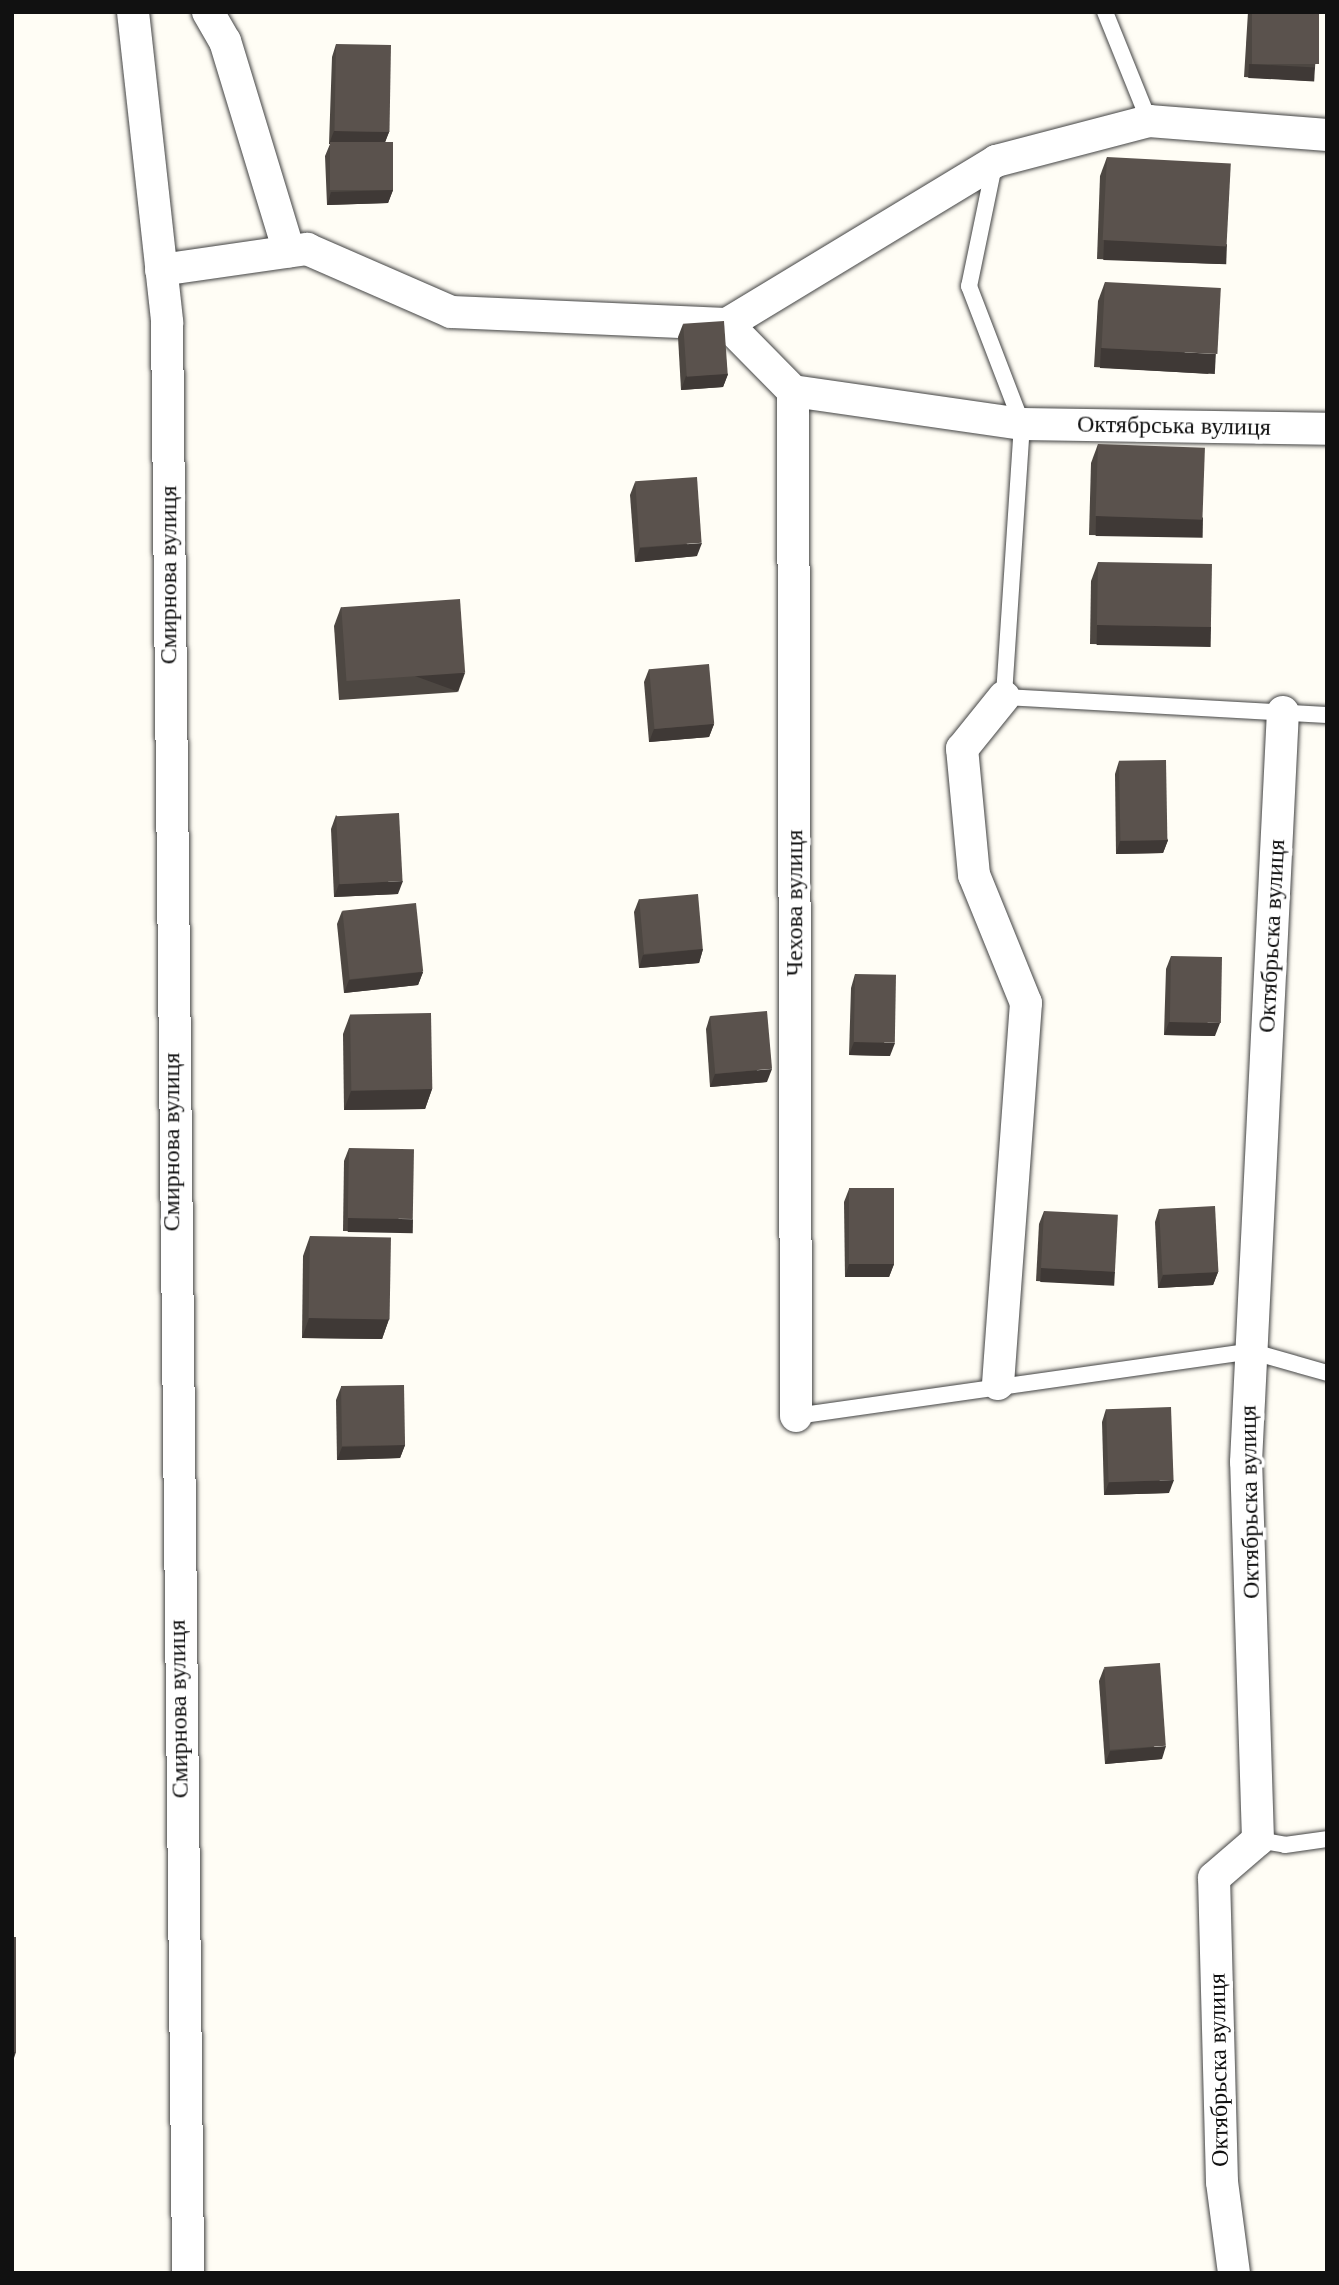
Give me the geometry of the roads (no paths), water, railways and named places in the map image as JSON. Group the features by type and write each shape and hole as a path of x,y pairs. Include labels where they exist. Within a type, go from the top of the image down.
{"street":[{"name":"Смирнова вулиця","path":"133,12 161,270 188,2273"},
{"path":"208,12 225,41 289,251"},
{"path":"161,270 307,249 452,312 727,324 996,161 1149,121 1327,135"},
{"path":"727,324 793,391"},
{"name":"Октябрська вулиця","path":"793,391 1022,424 1327,429"},
{"name":"Чехова вулиця","path":"793,391 796,1416"},
{"path":"998,1384 1026,1003 974,875 962,749 1004,697"},
{"name":"Октябрьска вулиця","path":"1234,2273 1222,2182 1214,1878 1258,1840 1246,1462 1283,712"}],"lane":[{"path":"1105,12 1149,121"},
{"path":"996,161 968,286 1022,424 1004,697 1327,715"},
{"path":"796,1416 998,1384 1250,1351 1327,1373"},
{"path":"1258,1840 1285,1845 1327,1839"}]}
